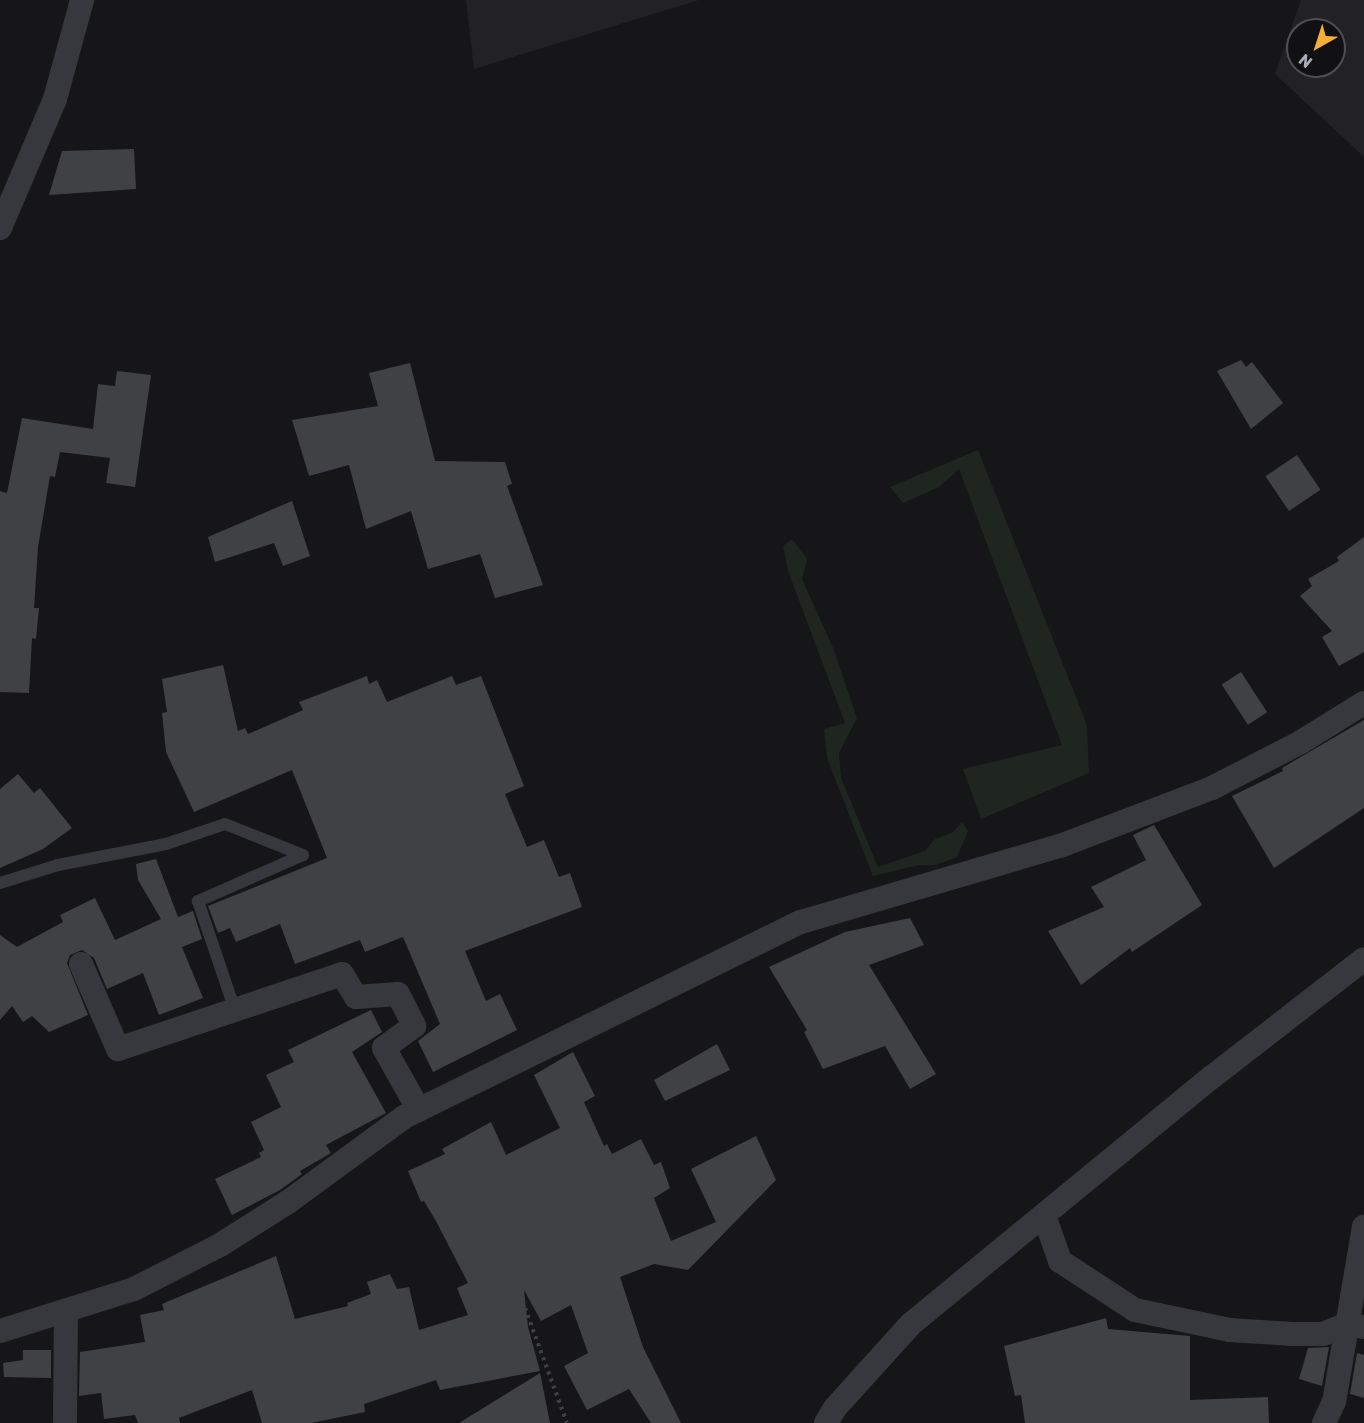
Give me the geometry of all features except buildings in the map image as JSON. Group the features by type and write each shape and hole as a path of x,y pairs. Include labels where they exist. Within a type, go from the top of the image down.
{"street":[{"path":"0,228 55,99 82,0"},
{"path":"0,1331 134,1289 220,1245 419,1110 801,922 1060,846 1212,788 1301,742 1364,703"},
{"path":"826,1423 835,1408 911,1324 1364,959"},
{"path":"81,964 118,1049 342,974 356,998 398,994 414,1026 384,1048 419,1110"},
{"path":"1044,1215 1060,1261 1135,1310 1230,1329 1292,1334 1323,1334 1356,1326"},
{"path":"1323,1423 1334,1402 1356,1326 1364,1227"},
{"path":"65,1423 66,1311"}],"lane":[{"path":"0,883 58,865 166,844 225,824 303,855 198,901 235,1010"}],"path":[{"path":"520,1294 567,1423"}],"shaded area":[{"path":"466,0 699,0 474,69"},
{"path":"1301,0 1364,0 1364,157 1275,74 1286,43 1286,78 1346,78 1346,18 1295,18"},
{"path":"978,450 1087,725 1089,773 981,819 963,769 1062,745 959,469 939,487 903,503 890,487"},
{"path":"792,539 807,559 802,579 834,650 857,718 839,753 841,778 878,867 925,851 935,839 952,833 962,822 968,831 957,857 936,865 919,865 873,876 827,758 824,729 845,723 788,571 783,546"}]}
